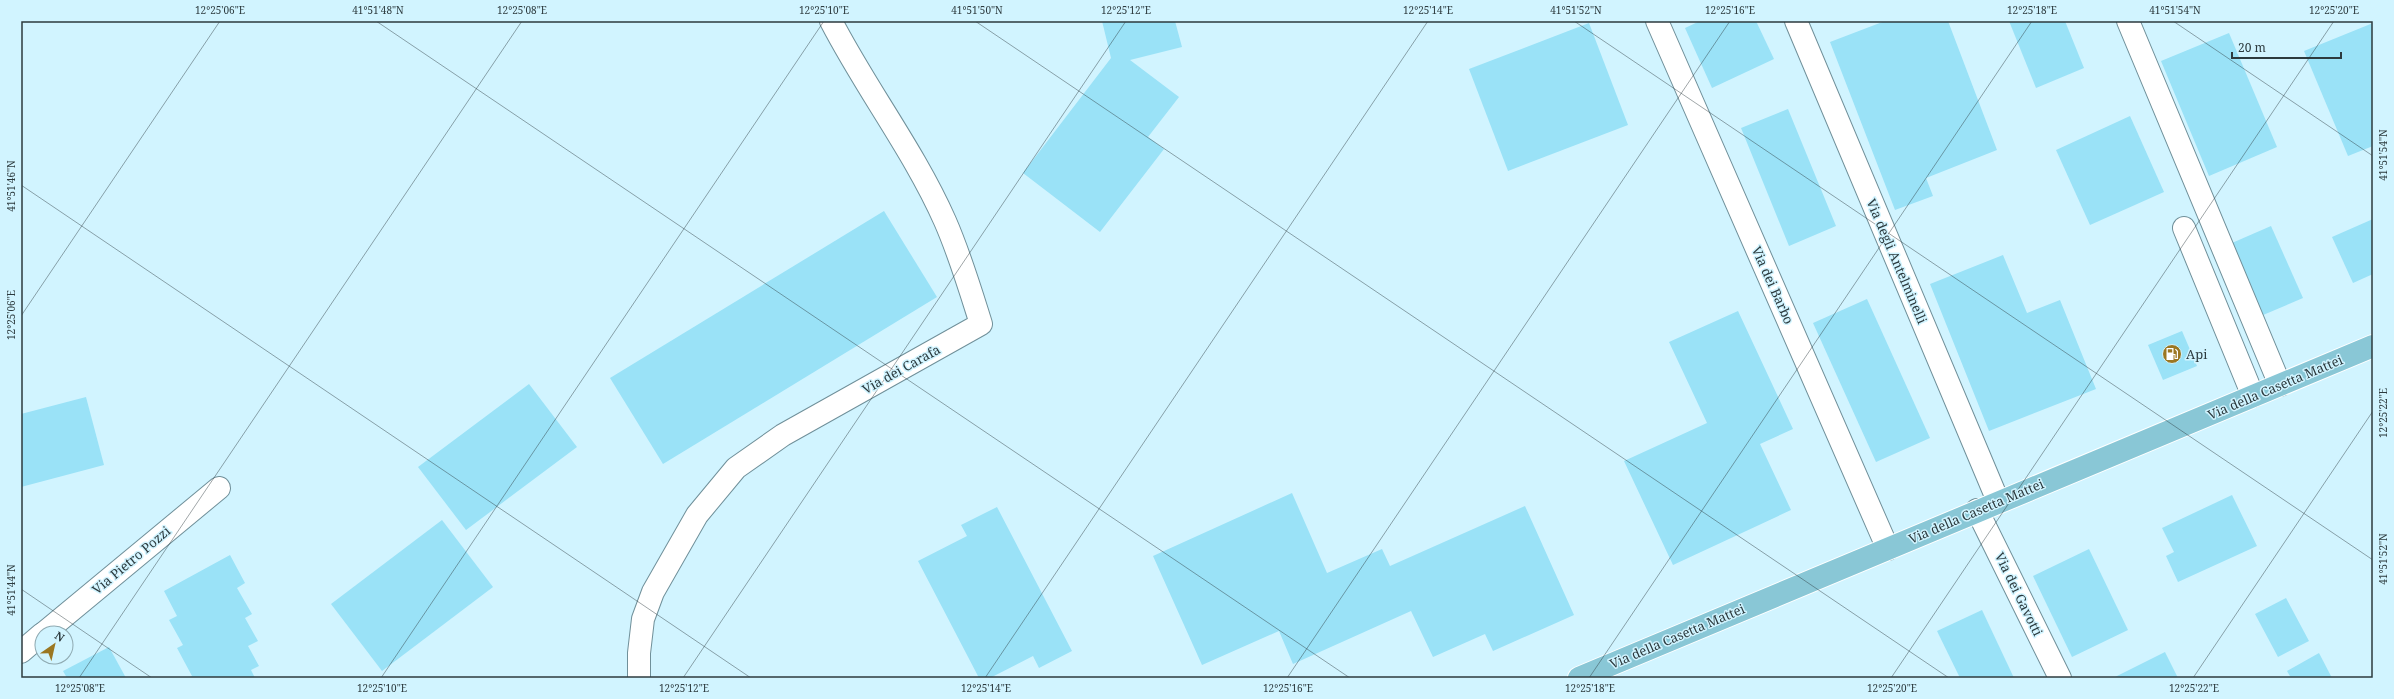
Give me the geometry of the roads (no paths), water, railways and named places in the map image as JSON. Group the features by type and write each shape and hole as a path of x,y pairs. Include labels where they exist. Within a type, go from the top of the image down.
{"main road":[{"name":"Via della Casetta Mattei","path":"1579,678 1888,549 1998,501 2373,346"}],"street":[{"name":"Via dei Carafa","path":"638,678 643,619 653,592 697,516 736,468 783,435 981,324 965,271 945,221 919,171 831,21"},
{"name":"Via dei Barbo","path":"1657,21 1888,549"},
{"name":"Via degli Antelminelli","path":"1796,21 1998,501"},
{"path":"2128,21 2280,384"},
{"path":"2184,228 2253,396"},
{"name":"Via Pietro Pozzi","path":"54,625 219,488"},
{"name":"Via dei Gavotti","path":"1977,510 2060,678"},
{"name":"Via Pietro Pozzi","path":"21,652 34,641"}],"place":[{"name":"Api","path":"2172,354"}]}
